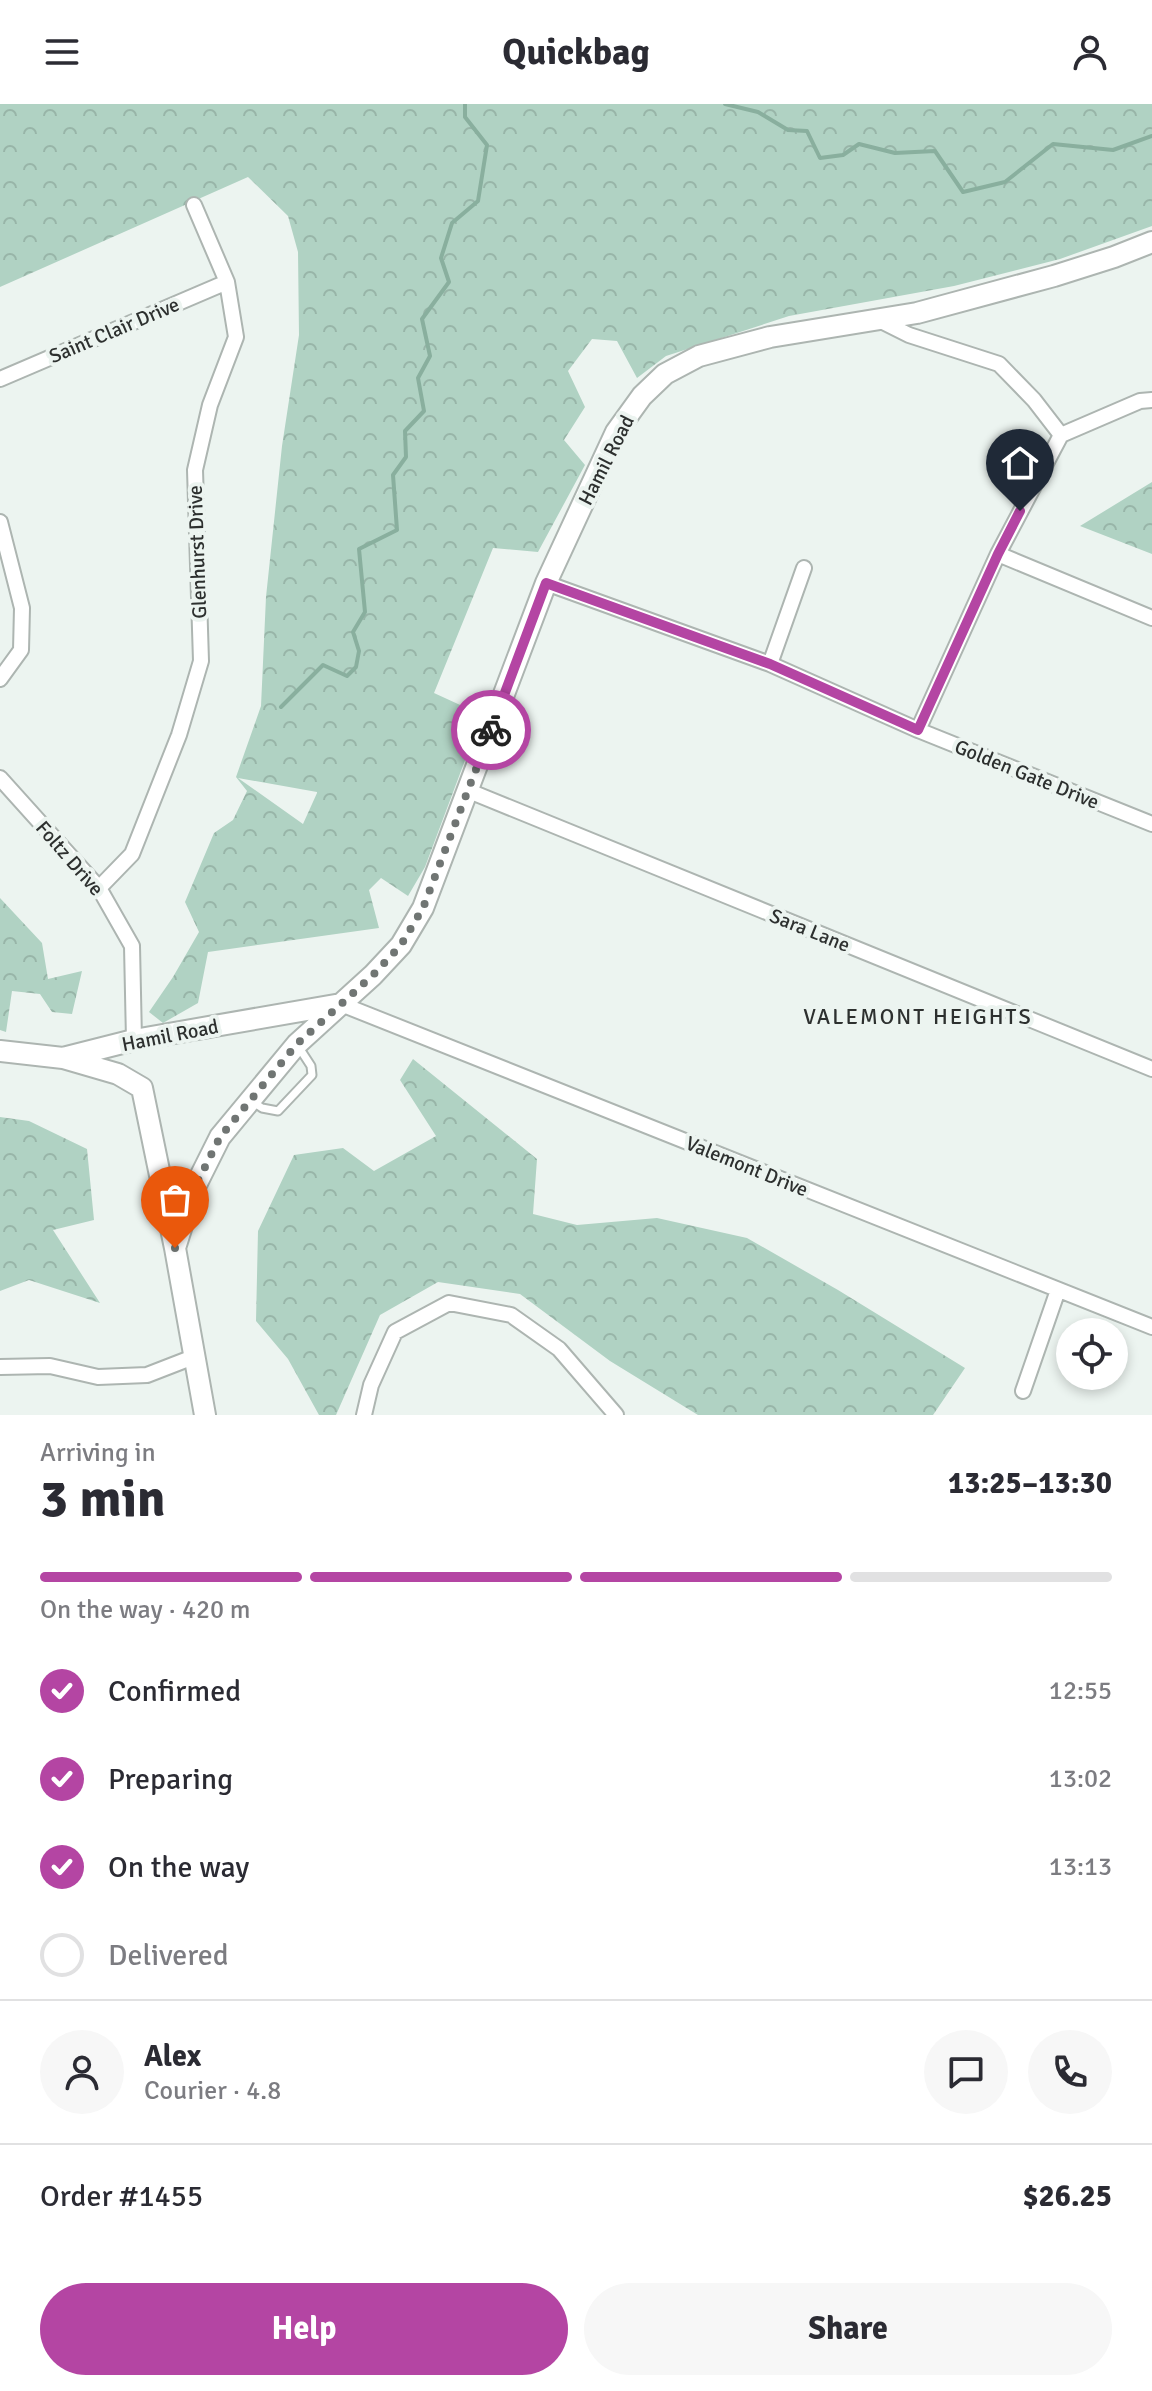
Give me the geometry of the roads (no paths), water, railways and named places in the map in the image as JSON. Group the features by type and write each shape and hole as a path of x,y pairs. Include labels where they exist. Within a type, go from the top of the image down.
{"street":[{"name":"Glenhurst Drive","path":"99,888 132,854 179,735 201,661 195,470 210,405 236,337 227,282 194,205"},
{"name":"Hamil Road","path":"175,1248 193,1191 220,1137 297,1044 401,945 423,908 546,583 616,432 642,396 665,374 699,356 770,337 917,313 1054,276 1152,242"},
{"name":"Saint Clair Drive","path":"0,379 227,282"},
{"path":"917,313 929,341"},
{"path":"879,320 889,327 999,364 1034,400 1061,435"},
{"path":"918,730 998,554 1061,435 1140,401 1152,400"},
{"path":"0,522 22,608 21,650 0,679"},
{"path":"998,554 1152,618"},
{"path":"770,664 804,568"},
{"name":"Golden Gate Drive","path":"546,583 770,664 918,730 1152,824"},
{"name":"Foltz Drive","path":"0,778 99,888 132,946 134,1040"},
{"name":"Sara Lane","path":"469,791 1152,1069"},
{"name":"Hamil Road","path":"0,1051 63,1058 134,1040 341,1004"},
{"name":"Valemont Drive","path":"341,1004 1152,1327"},
{"path":"63,1058 118,1074 142,1088 205,1415"},
{"path":"1023,1391 1058,1290"},
{"path":"364,1415 371,1385 395,1332 449,1303 511,1315 559,1349 616,1415"},
{"path":"0,1367 50,1366 98,1377 147,1375 196,1356"}],"lane":[{"path":"250,1100 262,1108 278,1111 307,1081 312,1075 311,1066 297,1044"}],"waterway":[{"path":"281,707 323,665 347,676 356,667 359,651 353,632 365,612 359,549 397,530 393,475 406,457 405,431 424,411 418,378 430,356 422,319 449,282 441,258 452,223 478,201 487,145 465,117 465,104"},
{"path":"725,104 758,112 788,130 807,131 820,158 843,155 859,144 895,153 935,151 963,192 1005,182 1053,144 1113,150 1152,136"}],"district":[{"name":"VALEMONT HEIGHTS","path":"918,1016"}]}
